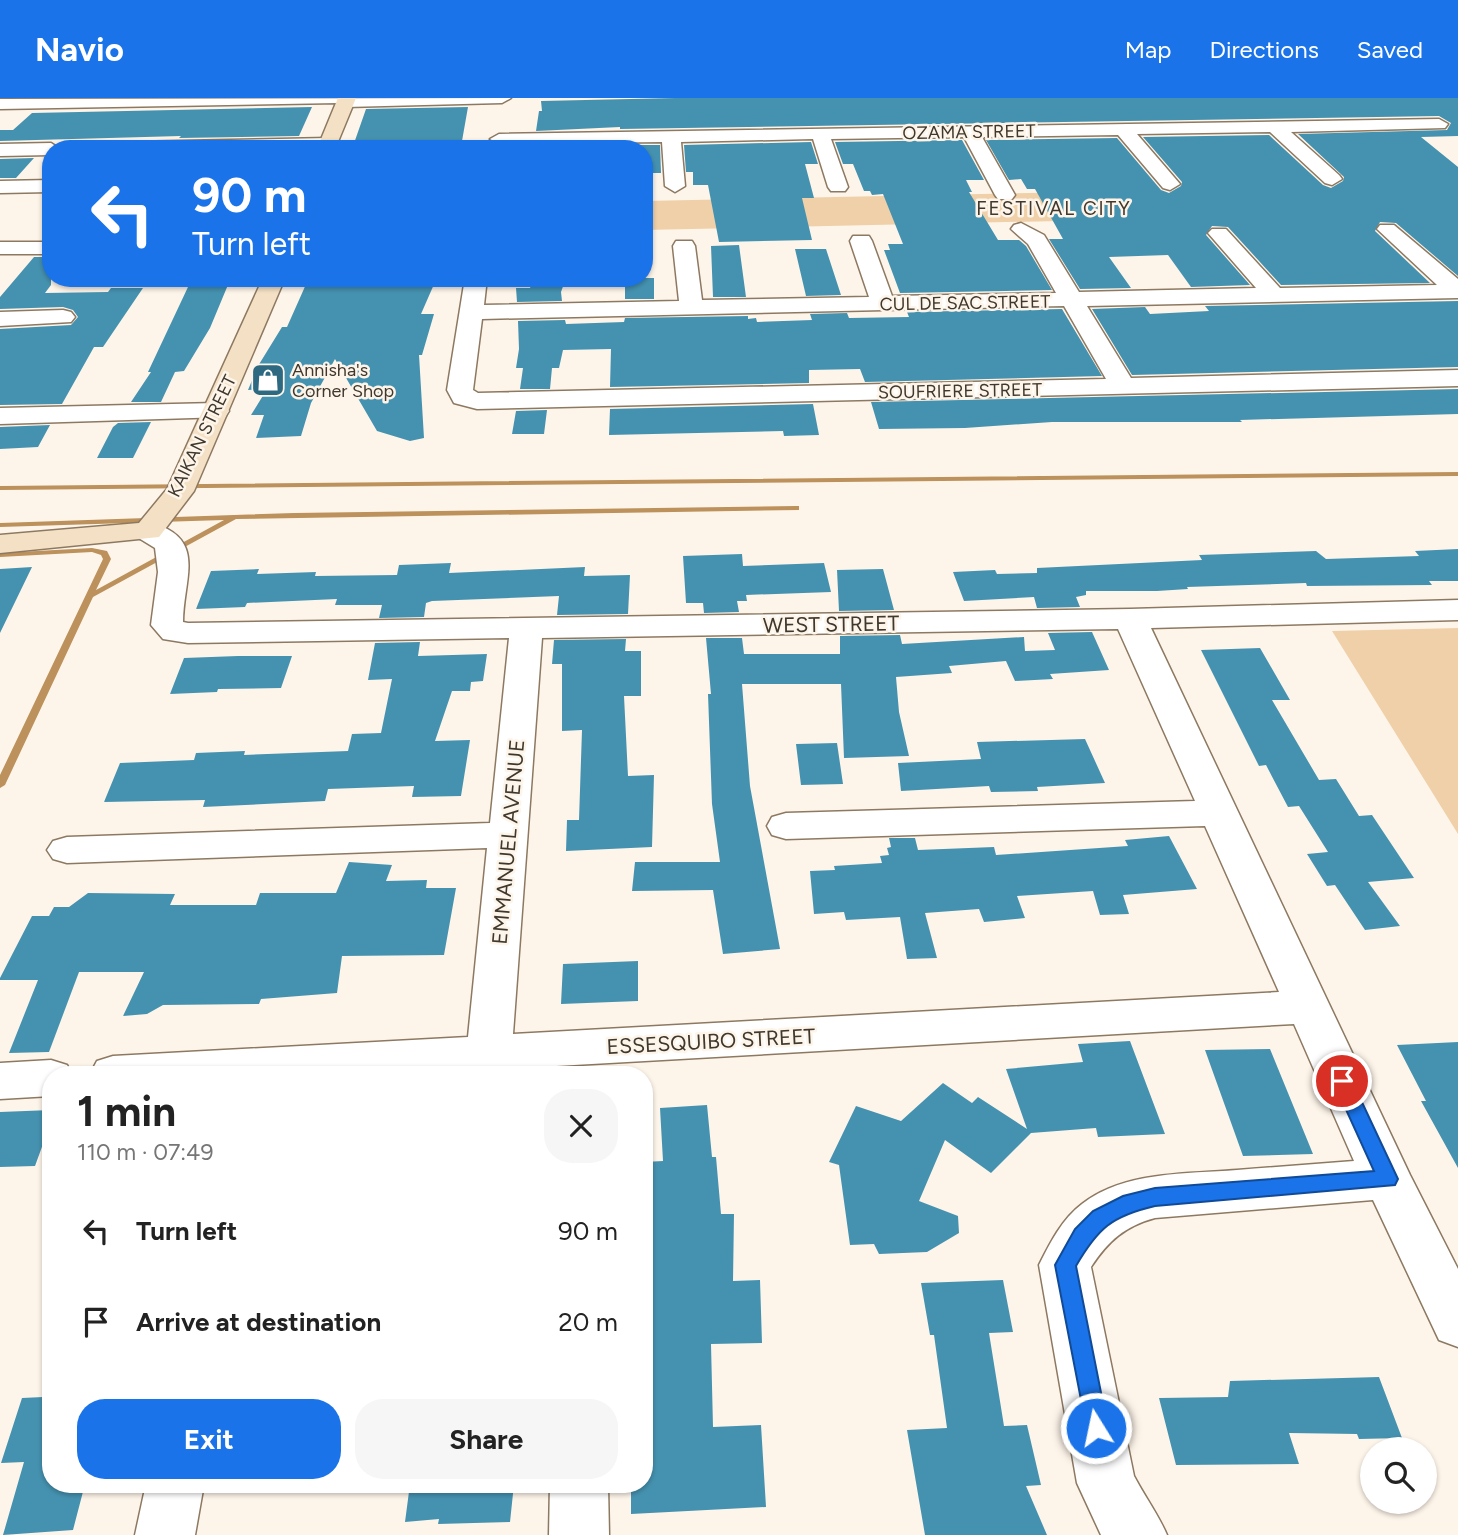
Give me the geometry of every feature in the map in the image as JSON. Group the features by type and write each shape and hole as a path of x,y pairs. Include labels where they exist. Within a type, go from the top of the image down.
{"street":[{"name":"OZAMA STREET","path":"0,104 345,99 501,121 671,137 1439,124"},
{"path":"329,140 345,99"},
{"path":"1412,105 1458,138"},
{"path":"1275,127 1332,179"},
{"path":"1124,130 1170,184"},
{"path":"970,132 1005,195"},
{"path":"821,135 838,187"},
{"path":"671,137 675,186"},
{"path":"0,150 42,149"},
{"path":"21,187 42,165"},
{"path":"0,187 42,186"},
{"path":"1021,229 1036,240 1124,387"},
{"path":"1387,229 1458,291"},
{"path":"1219,233 1274,295"},
{"path":"861,241 883,304"},
{"path":"684,246 692,309"},
{"path":"0,248 42,248"},
{"name":"KAIKAN STREET","path":"163,544 185,479 270,287"},
{"path":"472,312 476,287"},
{"name":"CUL DE SAC STREET","path":"472,312 1458,291"},
{"name":"SOUFRIERE STREET","path":"472,312 460,390 463,397 491,401 1458,378"},
{"path":"0,319 63,317"},
{"path":"0,416 216,411"},
{"path":"0,544 163,544"},
{"name":"WEST STREET","path":"163,544 175,576 167,625 176,632 526,630 1458,610"},
{"path":"1130,619 1387,1179 1458,1323"},
{"name":"EMMANUEL AVENUE","path":"489,1053 526,630"},
{"path":"786,826 1219,813"},
{"path":"67,850 509,835"},
{"name":"ESSESQUIBO STREET","path":"314,1066 489,1053 578,1061 1308,1007"},
{"path":"0,1081 42,1079"},
{"path":"1137,1535 1126,1522 1106,1483 1065,1265 1083,1236 1100,1217 1123,1205 1155,1197 1387,1179"},
{"path":"165,1535 174,1493"},
{"path":"579,1493 579,1535"}],"shaded area":[{"path":"1082,192 1103,220 653,230 653,201"},
{"path":"1458,628 1458,834 1332,631"}],"building":[{"path":"675,98 1458,98 1458,136 1421,137 1458,167 1458,276 1396,223 1380,222 1375,231 1430,283 1281,285 1228,227 1212,226 1206,235 1250,285 1191,287 1168,255 1109,257 1131,288 1080,289 1049,239 1063,239 1035,189 1027,189 1021,179 1009,180 986,140 1117,138 1161,190 1169,193 1181,186 1182,182 1143,137 1269,135 1323,185 1331,188 1343,181 1344,177 1298,134 1447,130 1451,123 1439,116 620,127 536,131 539,111 542,111 541,101"},
{"path":"312,107 299,136 0,141 0,130 13,130 32,113"},
{"path":"468,107 462,140 355,140 366,109"},
{"path":"962,140 984,180 966,180 972,192 969,192 998,240 1019,240 1026,246 1052,290 900,293 884,250 890,250 888,244 903,244 883,194 872,195 870,191 864,191 853,164 843,164 835,142"},
{"path":"811,142 818,164 805,164 814,198 802,198 812,240 719,242 708,185 693,185 693,172 686,172 684,145"},
{"path":"653,145 660,145 661,173 653,173"},
{"path":"34,158 16,178 0,178 0,159"},
{"path":"739,245 746,297 713,297 711,246"},
{"path":"795,249 826,249 841,295 806,296"},
{"path":"34,257 42,257 42,287 50,287 45,293 108,292 111,288 143,288 103,347 94,347 62,404 0,405 0,329 71,325 78,317 73,310 63,307 0,309 0,297"},
{"path":"654,278 654,299 625,299 625,287 653,287"},
{"path":"188,287 227,287 210,328 184,371 175,372 161,402 131,402 151,372 148,372"},
{"path":"305,287 433,287 421,314 434,314 422,355 419,355 424,438 410,441 377,431 335,359 311,403 301,436 256,438 264,415 251,415 267,389 248,390 258,366 282,327 287,327"},
{"path":"563,287 562,301 517,302 516,288"},
{"path":"1458,301 1458,367 1132,375 1092,309 1145,307 1150,314 1209,311 1205,306"},
{"path":"1062,309 1102,376 865,382 860,369 809,370 809,383 610,387 611,349 563,350 559,368 552,368 550,389 520,389 523,368 516,368 519,349 518,321 565,320 566,324 624,322 625,318 748,316 748,319 756,318 757,322 812,320 810,314 847,313 849,318 909,317 907,312"},
{"path":"1458,389 1458,414 1240,420 1242,422 1052,422 965,428 879,429 871,402"},
{"path":"813,404 819,435 784,436 783,431 609,435 610,409"},
{"path":"547,410 544,434 512,434 516,411"},
{"path":"151,422 133,458 97,458 113,427 118,423"},
{"path":"50,425 38,447 0,449 0,427"},
{"path":"1458,549 1458,581 1429,581 1432,585 1307,586 1306,583 1187,587 1188,589 1157,591 1086,591 1086,595 1076,597 1080,607 1037,608 1034,597 964,601 953,572 995,570 997,574 1037,573 1037,568 1202,560 1199,555 1316,551 1326,559 1419,556 1415,551"},
{"path":"742,554 743,566 824,563 831,592 746,595 747,601 737,601 739,612 704,613 703,603 686,603 683,556"},
{"path":"451,563 449,573 585,567 584,576 630,575 628,614 557,615 559,596 432,601 426,603 424,617 379,618 382,605 335,605 337,599 247,603 245,607 196,609 211,571 259,569 257,574 316,572 315,576 397,575 399,565"},
{"path":"32,567 0,633 0,569"},
{"path":"883,569 894,610 839,611 837,570"},
{"path":"1092,632 1109,670 1050,674 1053,679 1015,681 1006,661 949,666 952,673 896,677 899,712 909,756 844,758 841,684 742,684 750,786 780,949 723,954 713,890 632,891 635,862 720,862 712,804 708,694 711,694 706,638 742,638 744,654 840,654 840,636 900,635 902,644 1024,637 1025,651 1055,650 1048,633"},
{"path":"626,639 625,651 641,651 641,696 624,696 628,776 654,775 652,847 566,851 567,820 579,820 582,730 562,731 562,664 552,664 554,640"},
{"path":"420,642 418,656 487,654 483,681 471,682 470,691 452,691 435,741 470,740 461,796 412,797 414,786 328,789 325,801 203,807 205,800 104,802 120,763 194,760 196,753 245,751 244,755 348,751 352,734 381,733 392,679 368,680 375,643"},
{"path":"1260,648 1290,700 1272,700 1319,780 1336,779 1359,816 1372,815 1414,878 1368,882 1400,926 1365,930 1335,885 1327,886 1307,854 1328,852 1299,806 1288,807 1266,765 1259,766 1201,650"},
{"path":"292,656 281,688 218,689 217,692 170,694 184,658"},
{"path":"1085,739 1105,783 1037,787 1038,791 991,792 989,786 901,791 898,763 981,759 977,742"},
{"path":"837,743 843,784 801,785 796,744"},
{"path":"1169,836 1197,889 1123,895 1129,914 1100,915 1093,891 1017,896 1025,918 984,922 979,909 925,913 937,958 907,959 900,917 846,920 844,912 814,914 810,871 835,870 834,866 882,863 880,856 889,855 889,838 915,838 918,850 994,847 996,855 1128,846 1125,840"},
{"path":"349,862 392,865 386,881 427,880 426,888 456,888 444,955 342,956 337,993 261,999 259,1004 163,1005 147,1014 123,1016 144,972 79,972 49,1052 9,1053 38,980 0,978 32,916 49,916 54,907 69,907 88,893 175,894 170,905 256,905 260,893 336,893"},
{"path":"638,961 638,1001 561,1004 563,964"},
{"path":"1130,1041 1165,1134 1098,1137 1096,1128 1031,1133 991,1173 945,1140 919,1201 958,1216 959,1233 927,1252 879,1254 874,1244 850,1245 839,1165 829,1162 856,1106 901,1121 943,1083 972,1103 978,1097 1027,1129 1006,1069 1083,1062 1078,1044"},
{"path":"1458,1042 1458,1168 1421,1101 1426,1101 1397,1045"},
{"path":"1270,1049 1313,1154 1243,1156 1205,1050"},
{"path":"707,1105 712,1157 716,1157 721,1214 734,1214 733,1281 760,1280 762,1343 711,1344 713,1427 761,1425 766,1507 631,1514 631,1493 653,1493 653,1162 663,1161 660,1108"},
{"path":"42,1110 42,1147 35,1166 0,1167 0,1112"},
{"path":"1003,1280 1013,1332 989,1333 1004,1426 1027,1425 1041,1485 1026,1486 1047,1535 925,1535 907,1430 947,1428 934,1335 930,1335 921,1283"},
{"path":"1379,1377 1402,1437 1359,1439 1357,1434 1289,1433 1299,1464 1176,1465 1159,1398 1228,1397 1230,1381"},
{"path":"42,1397 42,1493 83,1493 73,1530 3,1535 24,1462 1,1463 22,1398"},
{"path":"409,1493 513,1493 510,1522 438,1524 439,1519 405,1522"}],"waterway":[{"path":"0,488 1458,474"},
{"path":"0,525 294,515 796,508"},
{"path":"93,595 233,518"},
{"path":"0,555 92,550 104,553 107,559 0,785"}],"place":[{"name":"Annisha's Corner Shop","path":"268,380"}],"district":[{"name":"FESTIVAL CITY","path":"1054,208"}],"route":[{"path":"1096,1428 1065,1265 1083,1236 1100,1217 1123,1205 1155,1197 1387,1179 1342,1081"}]}
